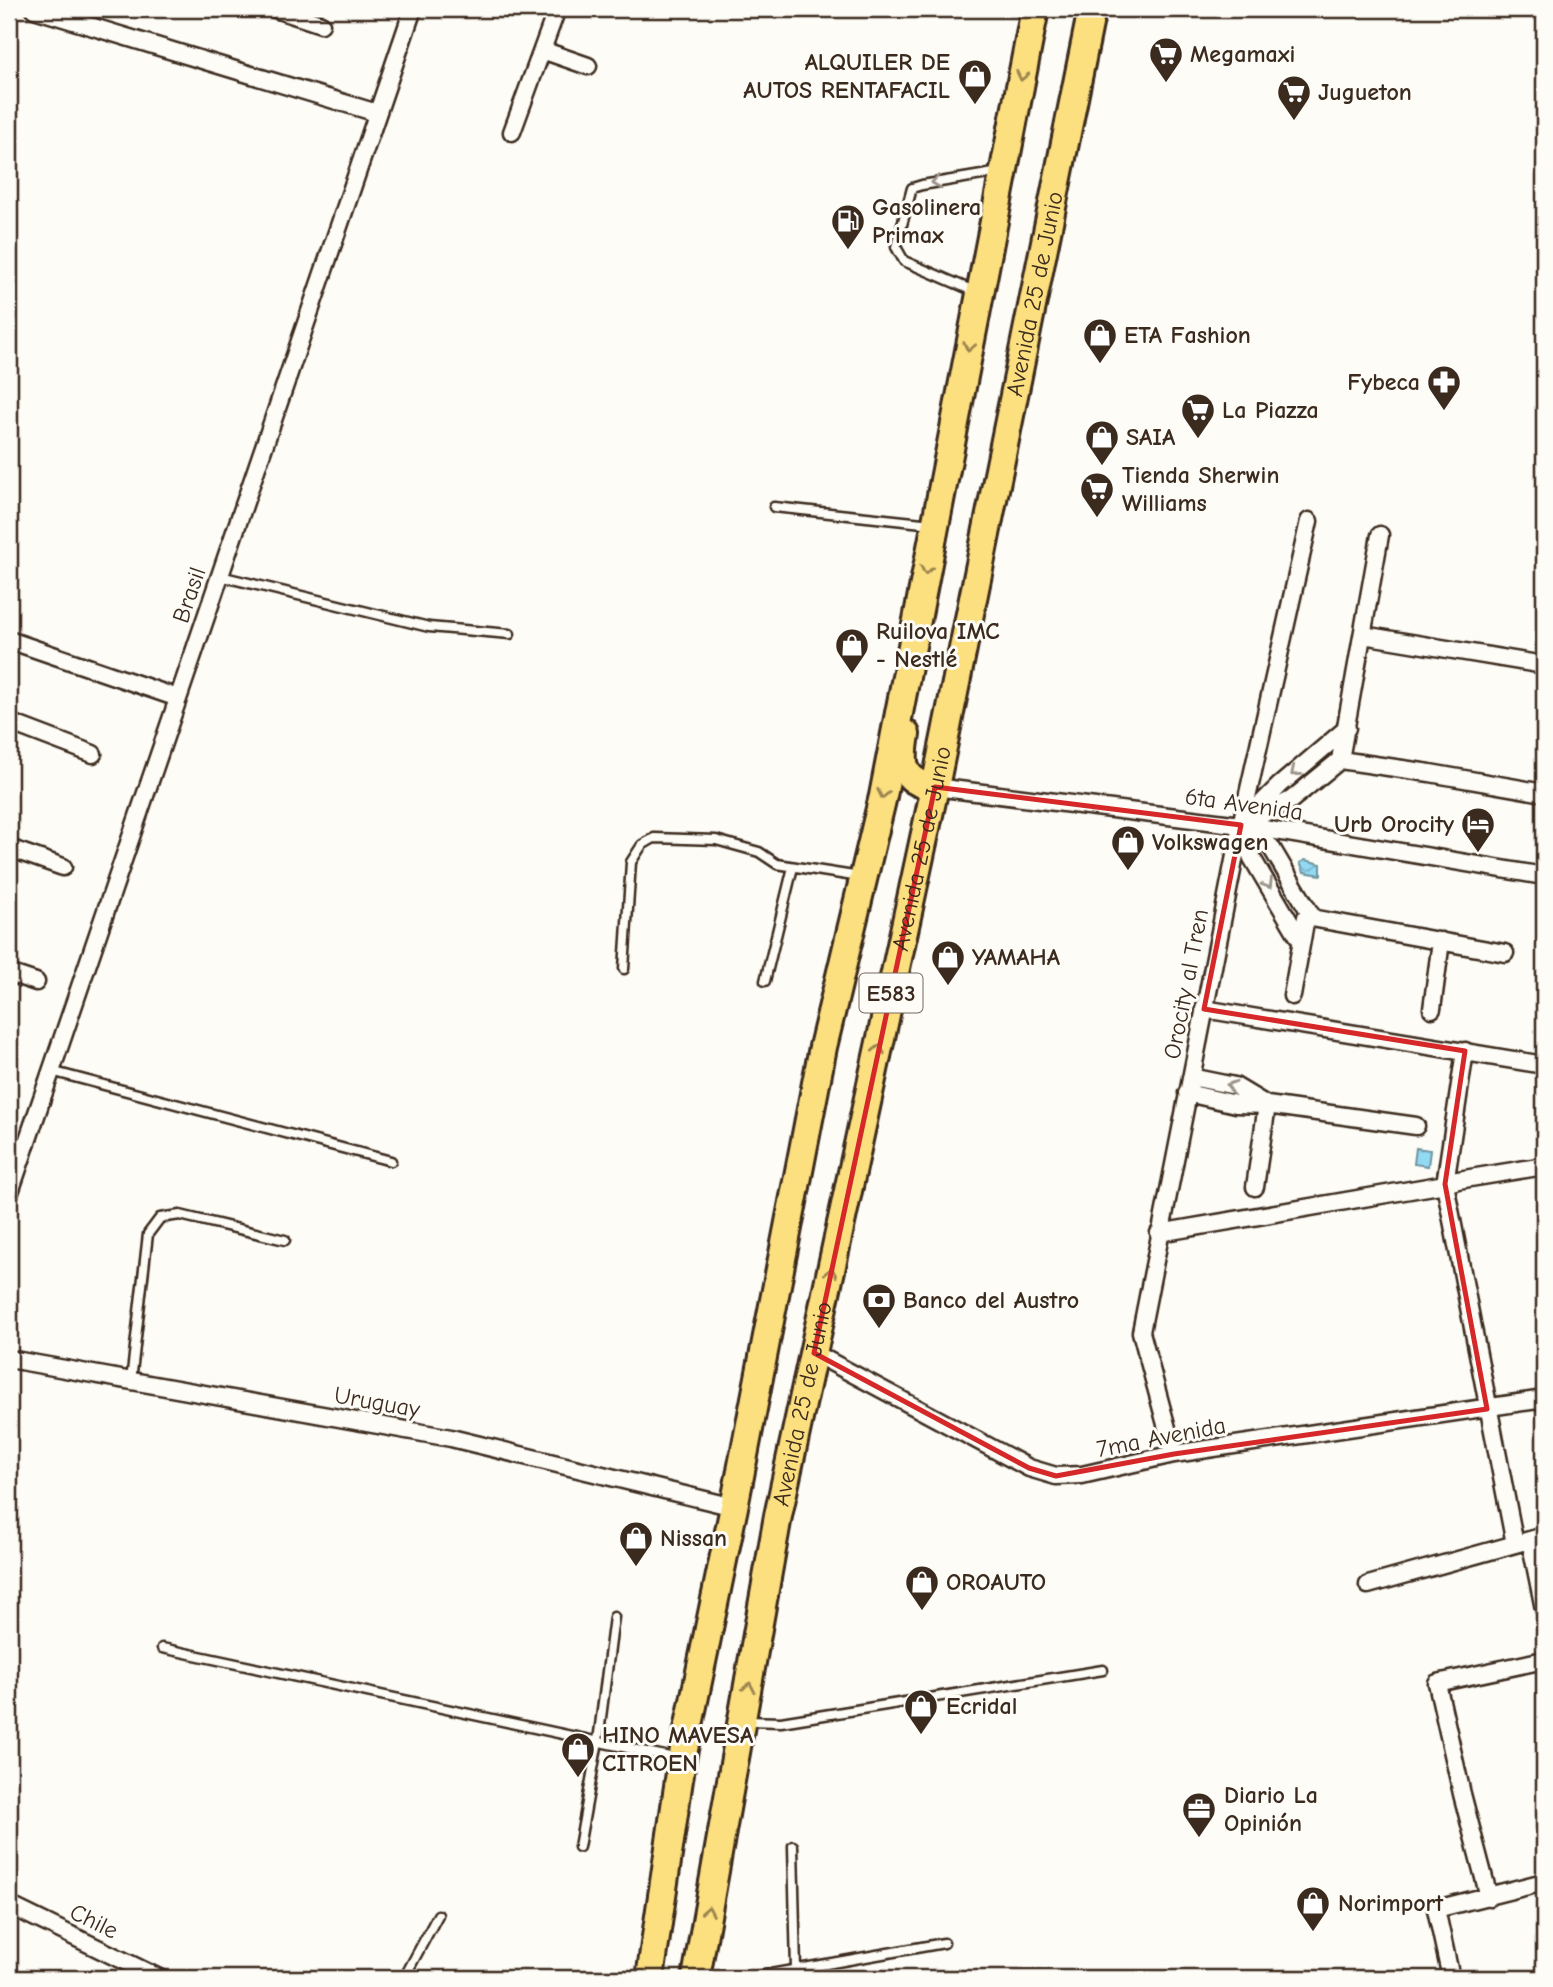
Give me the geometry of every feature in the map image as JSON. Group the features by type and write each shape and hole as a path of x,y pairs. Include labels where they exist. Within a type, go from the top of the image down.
{"main road":[{"name":"Avenida 25 de Junio","path":"650,1978 682,1759 821,1061 883,796 1035,9"},
{"name":"Avenida 25 de Junio","path":"696,1978 778,1516 935,787 1092,9"},
{"path":"918,611 918,650 903,757 913,780 921,785 935,787"}],"street":[{"path":"34,9 377,113"},
{"path":"275,9 321,24"},
{"name":"Brasil","path":"9,1195 413,9"},
{"path":"512,132 557,9"},
{"path":"542,50 588,66"},
{"name":"Orocity al Tren","path":"1174,1454 1140,1332 1241,825 1309,521"},
{"path":"1241,825 1291,800 1340,760 1380,535"},
{"path":"1363,635 1544,665"},
{"path":"9,640 178,698"},
{"path":"9,722 93,754"},
{"path":"1241,825 1280,785 1347,727"},
{"path":"1340,760 1430,772 1544,793"},
{"name":"6ta Avenida","path":"935,787 1241,825 1544,876"},
{"path":"1241,825 1271,847 1313,918"},
{"path":"1241,825 1252,858 1301,941"},
{"path":"9,848 63,867"},
{"path":"1292,996 1306,917 1505,953"},
{"path":"1432,1009 1441,941"},
{"path":"9,972 36,982"},
{"path":"1204,1009 1544,1065"},
{"path":"1465,1051 1445,1184 1487,1409 1530,1540 1544,1609"},
{"path":"1191,1077 1235,1086 1267,1105"},
{"path":"1187,1093 1236,1104 1267,1105 1416,1126"},
{"path":"1255,1187 1267,1105"},
{"path":"1159,1233 1544,1167"},
{"name":"7ma Avenida","path":"814,1353 1029,1468 1056,1476 1082,1475 1174,1454 1544,1399"},
{"name":"Uruguay","path":"9,1359 451,1438 734,1507"},
{"path":"1368,1585 1530,1540"},
{"path":"1489,1897 1437,1683 1544,1660"},
{"path":"1451,1978 1436,1909 1544,1882"},
{"name":"Chile","path":"9,1905 159,1978"}],"lane":[{"path":"980,294 904,261 895,247 912,188 1003,171"},
{"path":"774,507 935,524"},
{"path":"220,576 429,627 510,634"},
{"path":"624,969 631,862 642,845 654,838 716,840 759,852 777,864 863,877"},
{"path":"765,981 793,867"},
{"path":"51,1071 391,1161"},
{"path":"131,1381 148,1234 160,1218 180,1215 285,1240"},
{"path":"579,1847 598,1741 614,1617"},
{"path":"162,1648 682,1759"},
{"path":"743,1721 781,1722 1103,1670"},
{"path":"793,1846 796,1970"},
{"path":"404,1978 438,1915"},
{"path":"748,1978 944,1943"}],"highlighted area":[{"path":"935,787 1241,825 1204,1009 1465,1051 1445,1184 1487,1409 1174,1454 1056,1476 1029,1468 814,1353"}],"water":[{"path":"1305,860 1321,864 1321,875 1304,872 1300,863"},
{"path":"1416,1148 1430,1150 1428,1166 1414,1164"}],"place":[{"name":"Megamaxi","path":"1166,84"},
{"name":"ALQUILER DE AUTOS RENTAFACIL","path":"975,106"},
{"name":"Jugueton","path":"1294,122"},
{"name":"Gasolinera Primax","path":"848,251"},
{"name":"ETA Fashion","path":"1100,365"},
{"name":"Fybeca","path":"1444,412"},
{"name":"La Piazza","path":"1198,440"},
{"name":"SAIA","path":"1102,467"},
{"name":"Tienda Sherwin Williams","path":"1097,519"},
{"name":"Ruilova IMC - Nestlé","path":"852,675"},
{"name":"Urb Orocity","path":"1478,854"},
{"name":"Volkswagen","path":"1128,872"},
{"name":"YAMAHA","path":"948,987"},
{"name":"Banco del Austro","path":"879,1330"},
{"name":"Nissan","path":"636,1568"},
{"name":"OROAUTO","path":"922,1612"},
{"name":"Ecridal","path":"921,1736"},
{"name":"HINO MAVESA CITROEN","path":"578,1779"},
{"name":"Diario La Opinión","path":"1199,1839"},
{"name":"Norimport","path":"1313,1933"}]}
